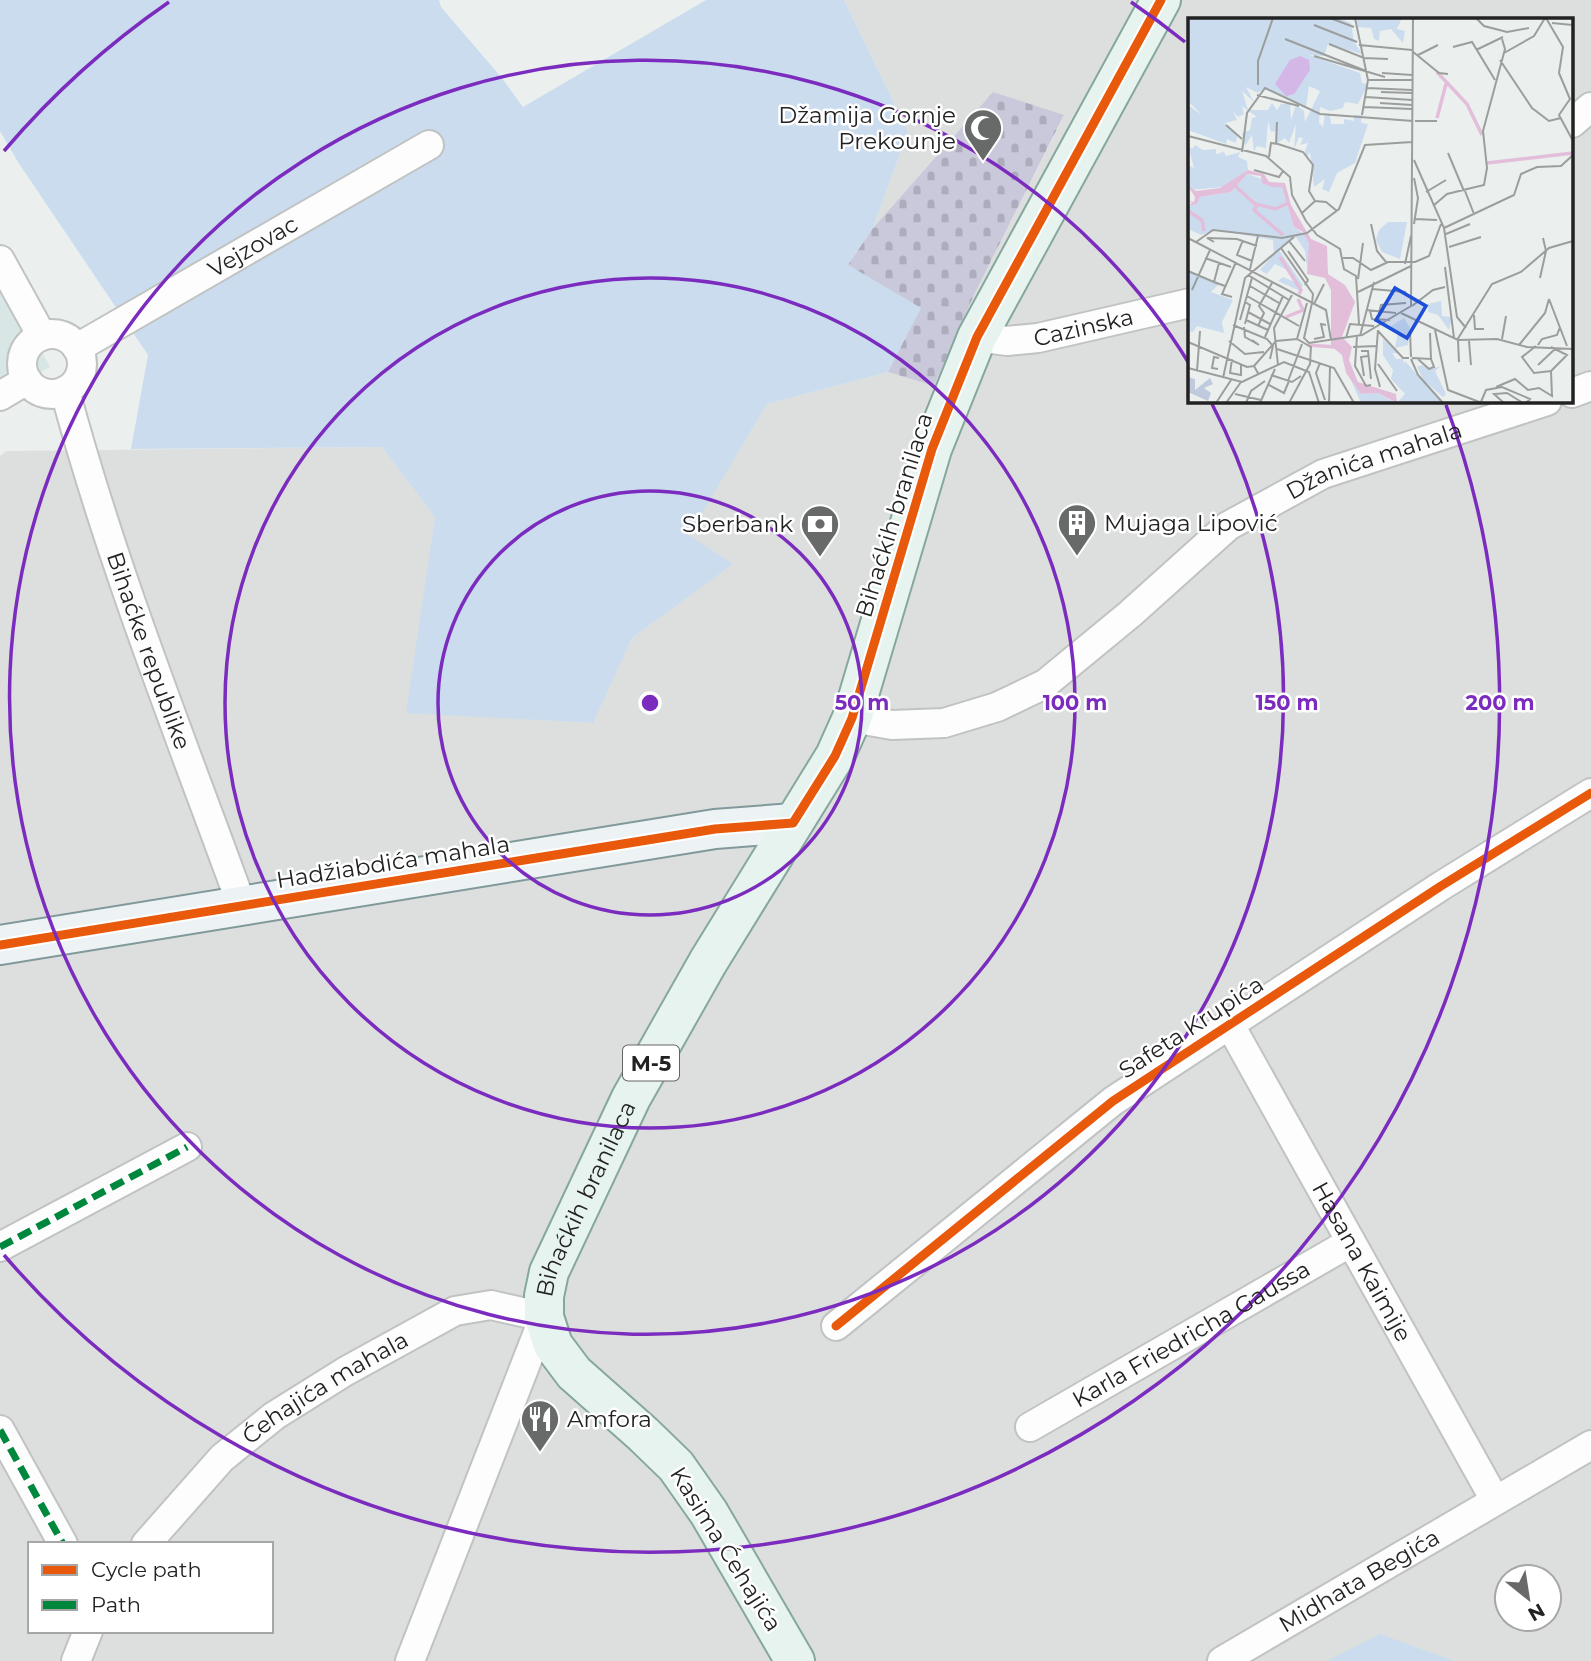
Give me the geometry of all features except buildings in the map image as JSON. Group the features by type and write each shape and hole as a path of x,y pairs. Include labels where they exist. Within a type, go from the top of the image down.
{"main road":[{"name":"Bihaćkih branilaca","path":"544,1317 544,1296 549,1272 631,1098 708,962 835,756 852,718 932,449 977,337 1161,0"},
{"name":"Kasima Ćehajića","path":"544,1317 553,1345 574,1373 676,1466 709,1513 795,1661"}],"street":[{"path":"1574,121 1591,107"},
{"name":"Vejzovac","path":"77,348 429,145"},
{"path":"0,260 43,336"},
{"name":"Cazinska","path":"977,337 1007,341 1038,338 1188,303"},
{"path":"43,336 62,336 71,340 77,348 82,367 79,377 65,391 48,394 39,391 27,380 22,363 24,354 34,340 43,336"},
{"path":"0,396 27,380"},
{"path":"1574,392 1591,386"},
{"name":"Bihaćke republike","path":"65,391 83,457 124,579 242,906"},
{"name":"Džanića mahala","path":"852,718 892,724 944,723 997,707 1045,684 1130,614 1228,526 1323,474 1544,402"},
{"name":"Safeta Krupića","path":"836,1326 1113,1101 1441,886 1591,793"},
{"name":"Hadžiabdića mahala","path":"0,945 715,829 793,823"},
{"name":"Hasana Kaimije","path":"1230,1025 1495,1500"},
{"path":"0,1247 187,1147"},
{"name":"Karla Friedricha Gaussa","path":"1030,1427 1350,1242"},
{"name":"Ćehajića mahala","path":"148,1542 222,1458 274,1416 346,1371 455,1311 491,1305 544,1317"},
{"name":"Bihaćkih branilaca","path":"410,1661 544,1317"},
{"path":"0,1430 62,1542"},
{"name":"Midhata Begića","path":"1222,1661 1591,1446"},
{"path":"76,1661 87,1633"}],"shaded area":[{"path":"0,0 439,0 441,7 523,107 706,0 844,0 908,132 873,228 848,265 922,308 888,372 767,404 689,535 733,564 632,638 593,723 406,713 435,517 382,447 131,449 148,355 0,131"},
{"path":"844,0 1591,0 1591,1661 0,1661 0,456 6,451 382,447 435,517 407,712 592,723 632,638 732,564 688,535 767,404 888,372 934,386 974,295 1064,116 993,92 873,228 908,132"},
{"path":"0,271 50,367 0,396"},
{"path":"1380,1634 1454,1661 1327,1661"}],"green space":[{"path":"993,92 1064,115 974,295 934,386 888,372 921,308 848,265 873,228"}],"marked path":[{"path":"0,1247 187,1147"},
{"path":"0,1430 62,1542"}],"cycle path":[{"path":"0,945 715,829 793,823 835,756 852,718 932,449 977,337 1161,0"},
{"path":"836,1326 1113,1101 1441,886 1591,793"}],"place":[{"name":"Džamija Gornje Prekounje","path":"983,162"},
{"name":"Mujaga Lipović","path":"1077,557"},
{"name":"Sberbank","path":"820,558"},
{"name":"Amfora","path":"540,1453"}]}
